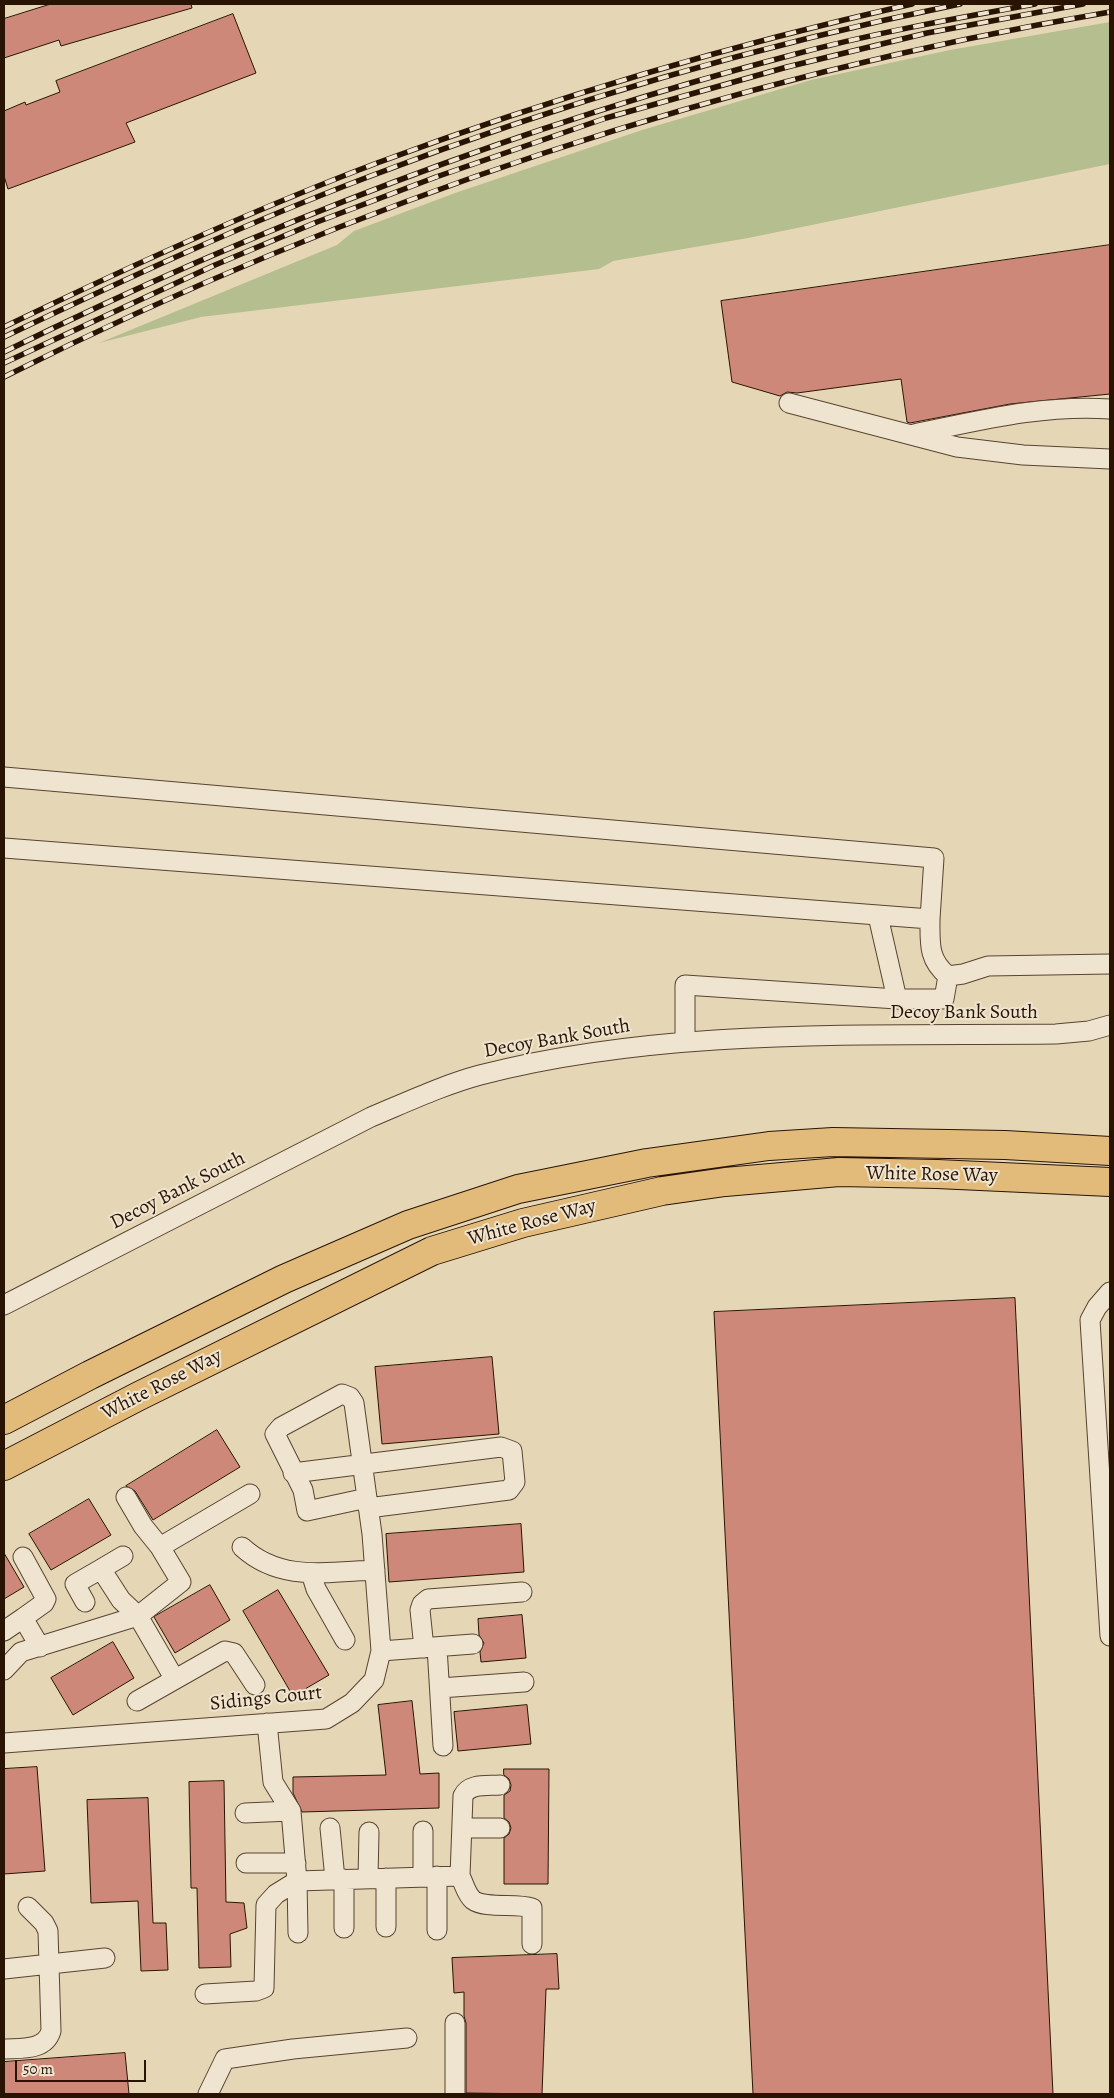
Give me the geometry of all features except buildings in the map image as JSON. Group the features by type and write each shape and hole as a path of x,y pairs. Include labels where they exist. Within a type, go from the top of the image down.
{"highway":[{"name":"White Rose Way","path":"4,1420 90,1375 284,1279 408,1225 518,1189 647,1162 769,1146 833,1142 1005,1145 1110,1151"},
{"name":"White Rose Way","path":"4,1466 139,1396 432,1251 523,1223 662,1191 725,1182 839,1172 955,1174 1110,1182"}],"street":[{"path":"789,403 909,436 966,449 1023,455 1110,459"},
{"path":"909,436 994,417 1055,410 1110,409"},
{"path":"4,777 934,858 930,946 937,968 948,976 963,974 988,966 1110,964"},
{"path":"4,848 930,919"},
{"path":"878,916 897,999"},
{"path":"685,1042 686,985 897,999 944,999 948,976"},
{"name":"Decoy Bank South","path":"4,1305 371,1116 479,1075 555,1058 685,1042 772,1037 1056,1034 1089,1031 1110,1024"},
{"path":"1110,1292 1096,1307 1090,1320 1110,1636"},
{"name":"Sidings Court","path":"4,1743 326,1719 352,1703 374,1680 381,1651 372,1534 354,1404 350,1398 342,1394 281,1427 275,1434 293,1473"},
{"path":"501,1447 512,1451 515,1482 509,1490 368,1503 307,1511 303,1490 293,1473 362,1463 501,1447"},
{"path":"160,1547 250,1494"},
{"path":"4,1670 21,1652 138,1616 181,1582 126,1497"},
{"path":"242,1547 250,1554 281,1569 293,1572 374,1570"},
{"path":"85,1602 75,1584 122,1556"},
{"path":"5,1638 23,1618 44,1603 46,1599 23,1557"},
{"path":"101,1569 121,1600 138,1616 174,1678"},
{"path":"311,1573 316,1589 345,1640"},
{"path":"444,1746 440,1688 420,1610 422,1604 428,1599 522,1592"},
{"path":"23,1618 40,1647"},
{"path":"381,1651 474,1644"},
{"path":"138,1700 174,1678 230,1650 234,1652 255,1685"},
{"path":"440,1688 524,1682"},
{"path":"267,1723 273,1782 290,1811 296,1872 298,1933"},
{"path":"500,1784 471,1787 466,1790 464,1796 460,1876 467,1892 474,1900 484,1904 532,1908 532,1944"},
{"path":"245,1813 290,1811"},
{"path":"330,1828 339,1879 344,1928"},
{"path":"462,1828 500,1828"},
{"path":"423,1831 437,1930"},
{"path":"369,1832 386,1927"},
{"path":"246,1863 339,1879 460,1876"},
{"path":"205,1994 256,1991 264,1988 266,1905 296,1872"},
{"path":"4,2049 41,2046 48,2040 51,2031 48,1931 44,1923 28,1907"},
{"path":"4,1968 105,1958"},
{"path":"455,2023 455,2094"},
{"path":"208,2094 225,2059 293,2049 407,2038"}],"green space":[{"path":"1110,22 1110,164 748,238 613,261 599,269 201,317 99,343 337,245 354,231 455,193 642,130 811,80 950,50"}],"railway":[{"path":"4,327 235,220 330,181 443,139 642,74 776,37 912,4"},
{"path":"4,337 230,233 322,195 441,150 587,101 735,57 884,20 960,4"},
{"path":"4,352 194,263 388,184 487,148 687,84 818,48 942,21 1035,4"},
{"path":"4,363 215,265 317,222 436,177 606,118 787,67 927,33 1083,4"},
{"path":"4,377 136,314 270,255 406,202 544,153 683,110 824,72 966,39 1110,12"}]}
